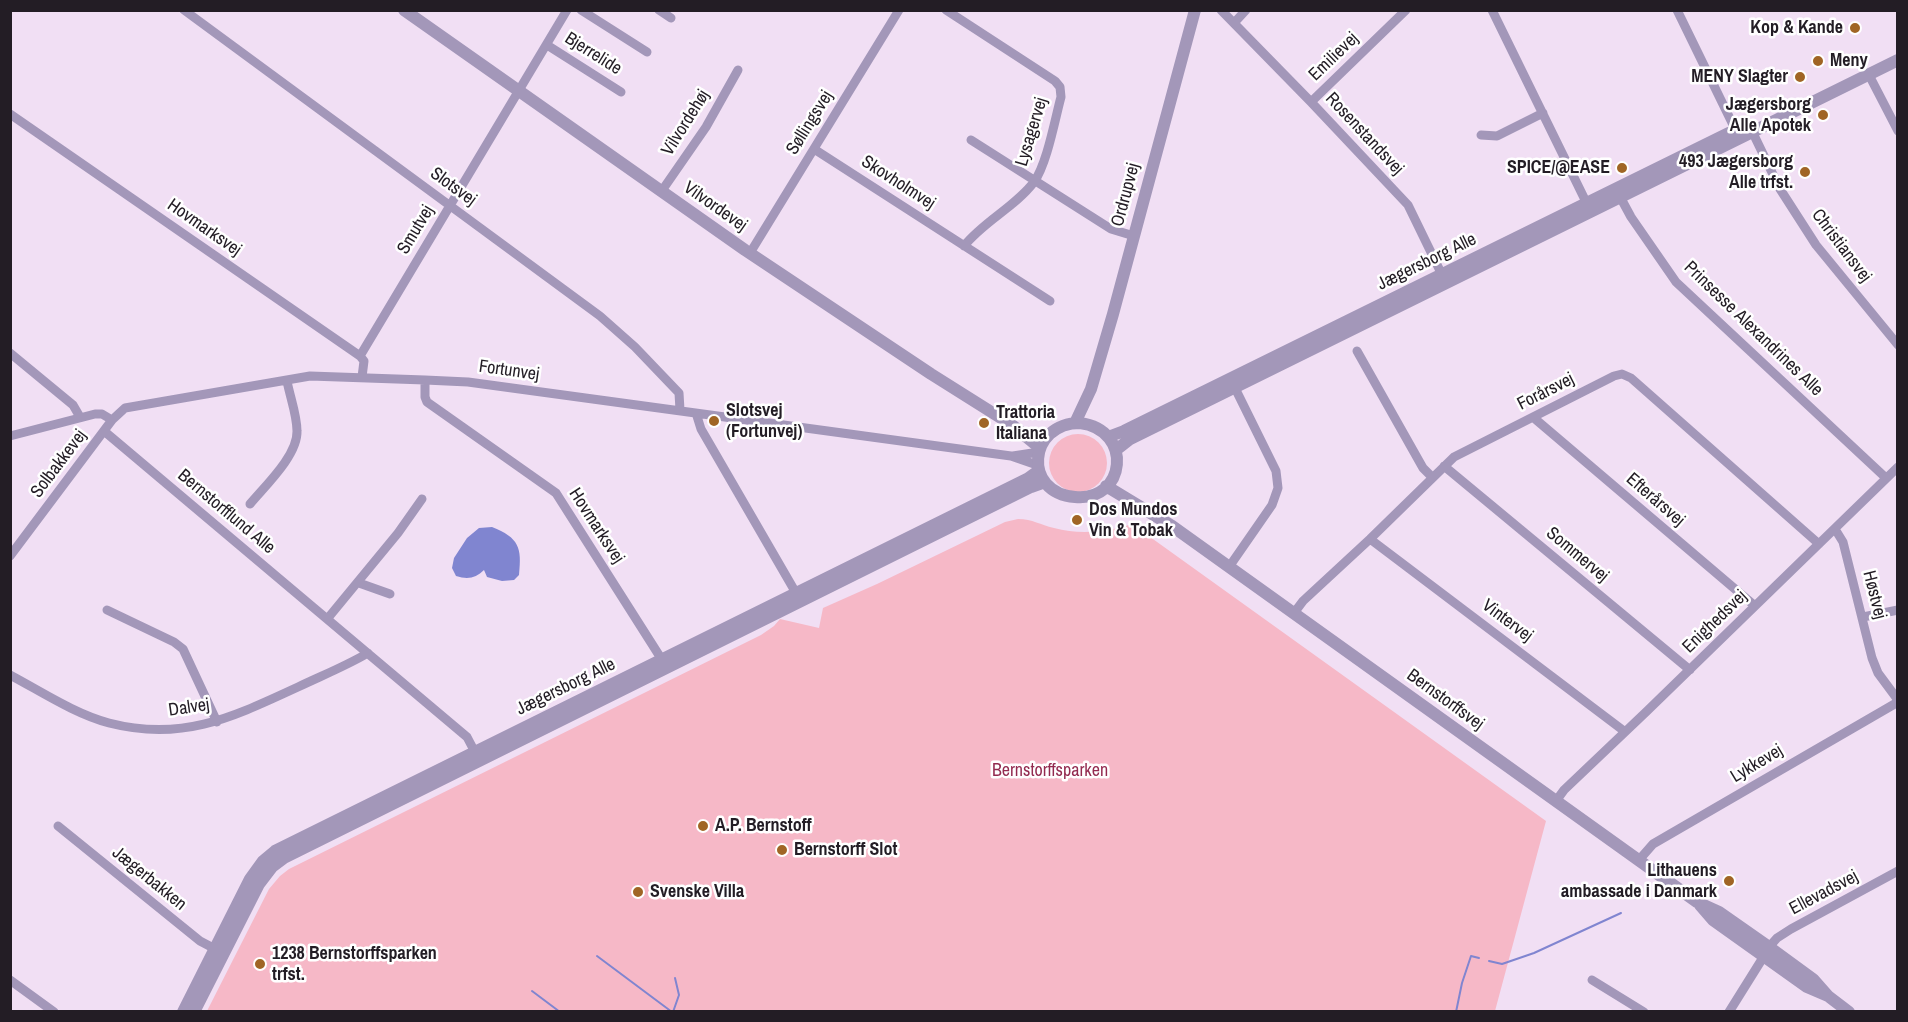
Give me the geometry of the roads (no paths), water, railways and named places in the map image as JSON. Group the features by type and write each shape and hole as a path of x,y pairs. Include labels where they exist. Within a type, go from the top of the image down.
{"street":[{"name":"Slotsvej","path":"184,10 600,316 635,347 679,393 680,410"},
{"name":"Vilvordevej","path":"404,10 750,253 931,374 1012,425 1040,455"},
{"name":"Smutvej","path":"360,356 567,10"},
{"name":"Bjerrelide","path":"581,10 647,52"},
{"path":"659,10 671,18"},
{"name":"Søllingsvej","path":"750,253 899,10"},
{"name":"Lysagervej","path":"946,10 1055,81 1059,87 1061,97 1042,164 1035,180"},
{"name":"Ordrupvej","path":"1075,423 1091,389 1195,10"},
{"name":"Rosenstandsvej","path":"1221,10 1408,205 1444,279"},
{"path":"1234,23 1246,10"},
{"name":"Emilievej","path":"1311,102 1406,10"},
{"path":"1492,10 1589,208"},
{"path":"1677,10 1738,135"},
{"name":"Bjerrelide","path":"547,45 621,92"},
{"name":"Jægersborg Alle","path":"1108,437 1233,383 1589,208 1729,133 1738,135 1764,126 1898,60"},
{"name":"Vilvordehøj","path":"661,192 706,127 738,70"},
{"path":"1869,75 1898,132"},
{"path":"1481,135 1497,136 1543,113"},
{"name":"Hovmarksvej","path":"10,114 360,356"},
{"name":"Christiansvej","path":"1751,130 1780,189 1816,245 1898,345"},
{"path":"970,140 1111,229 1134,236"},
{"name":"Skovholmvej","path":"814,149 1050,301"},
{"path":"964,246 971,237 1035,180"},
{"name":"Prinsesse Alexandrines Alle","path":"1618,193 1676,282 1886,478"},
{"path":"1357,351 1361,368 1432,477"},
{"path":"10,353 73,405 80,417"},
{"path":"360,356 364,361 362,377"},
{"name":"Forårsvej","path":"1294,613 1303,601 1454,457 1622,374 1631,378 1819,544"},
{"name":"Fortunvej","path":"112,420 125,408 310,376 362,377 468,382 1011,456 1040,455"},
{"name":"Hovmarksvej","path":"425,380 427,402 556,493 664,664"},
{"path":"250,504 292,453 296,442 297,431 287,381"},
{"path":"1229,567 1272,505 1278,488 1276,471 1233,383"},
{"name":"Jægersborg Alle","path":"1116,450 1130,439 1233,383"},
{"name":"Ordrupvej","path":"1091,389 1091,426"},
{"path":"696,413 701,429 796,593"},
{"path":"10,435 80,417 102,414 112,420"},
{"name":"Efterårsvej","path":"1534,418 1755,606"},
{"name":"Solbakkevej","path":"10,556 112,420"},
{"path":"1075,423 1091,426 1108,437 1116,450 1118,462 1110,481 1092,495 1074,497 1060,494 1045,482 1040,455 1058,428 1075,423"},
{"name":"Bernstorfflund Alle","path":"104,431 467,737 477,756"},
{"name":"Jægersborg Alle","path":"664,664 796,593 1027,479 1040,455"},
{"name":"Sommervej","path":"1444,466 1690,670"},
{"name":"Enighedsvej","path":"1556,801 1564,790 1624,731 1690,670 1898,467"},
{"name":"Bernstorffsvej","path":"1110,481 1697,902 1713,920 1766,952 1807,987 1828,996 1849,1011"},
{"name":"Jægersborg Alle","path":"194,1011 250,879 263,861 275,851 1045,482"},
{"path":"328,618 398,533 422,499"},
{"name":"Høstvej","path":"1835,529 1843,542 1872,658 1878,673 1898,701"},
{"name":"Vintervej","path":"1370,539 1624,731"},
{"path":"358,583 390,594"},
{"path":"107,610 174,642 183,649 217,722"},
{"path":"1863,618 1898,610"},
{"name":"Dalvej","path":"10,675 77,711 108,722 141,729 181,729 217,722 255,707 368,652"},
{"name":"Lykkevej","path":"1639,860 1653,844 1898,701"},
{"name":"Jægerbakken","path":"58,826 200,941 219,951"},
{"name":"Ellevadsvej","path":"1729,1011 1766,952 1778,938 1898,871"},
{"name":"Jægersborg Alle","path":"183,1011 219,951"},
{"path":"10,980 54,1011"},
{"path":"1592,980 1644,1011"}],"water":[{"path":"492,527 508,535 517,545 520,557 519,575 514,580 502,581 487,577 484,570 472,578 456,576 452,568 454,558 467,538 479,528"}],"waterway":[{"path":"1489,961 1502,964 1534,953 1621,913"},
{"path":"597,956 672,1012"},
{"path":"1456,1012 1471,956 1479,958"},
{"path":"673,1012 679,995 675,978"},
{"path":"532,991 560,1012"}],"place":[{"name":"Kop & Kande","path":"1855,28"},
{"name":"Meny","path":"1818,61"},
{"name":"MENY Slagter","path":"1800,77"},
{"name":"Jægersborg Alle Apotek","path":"1823,115"},
{"name":"SPICE/@EASE","path":"1622,168"},
{"name":"493 Jægersborg Alle trfst.","path":"1805,172"},
{"name":"Slotsvej (Fortunvej)","path":"714,421"},
{"name":"Trattoria Italiana","path":"984,423"},
{"name":"Dos Mundos Vin & Tobak","path":"1077,520"},
{"name":"A.P. Bernstoff","path":"703,826"},
{"name":"Bernstorff Slot","path":"782,850"},
{"name":"Lithauens ambassade i Danmark","path":"1729,881"},
{"name":"Svenske Villa","path":"638,892"},
{"name":"1238 Bernstorffsparken trfst.","path":"260,964"}],"park label":[{"name":"Bernstorffsparken","path":"1050,771"}]}
